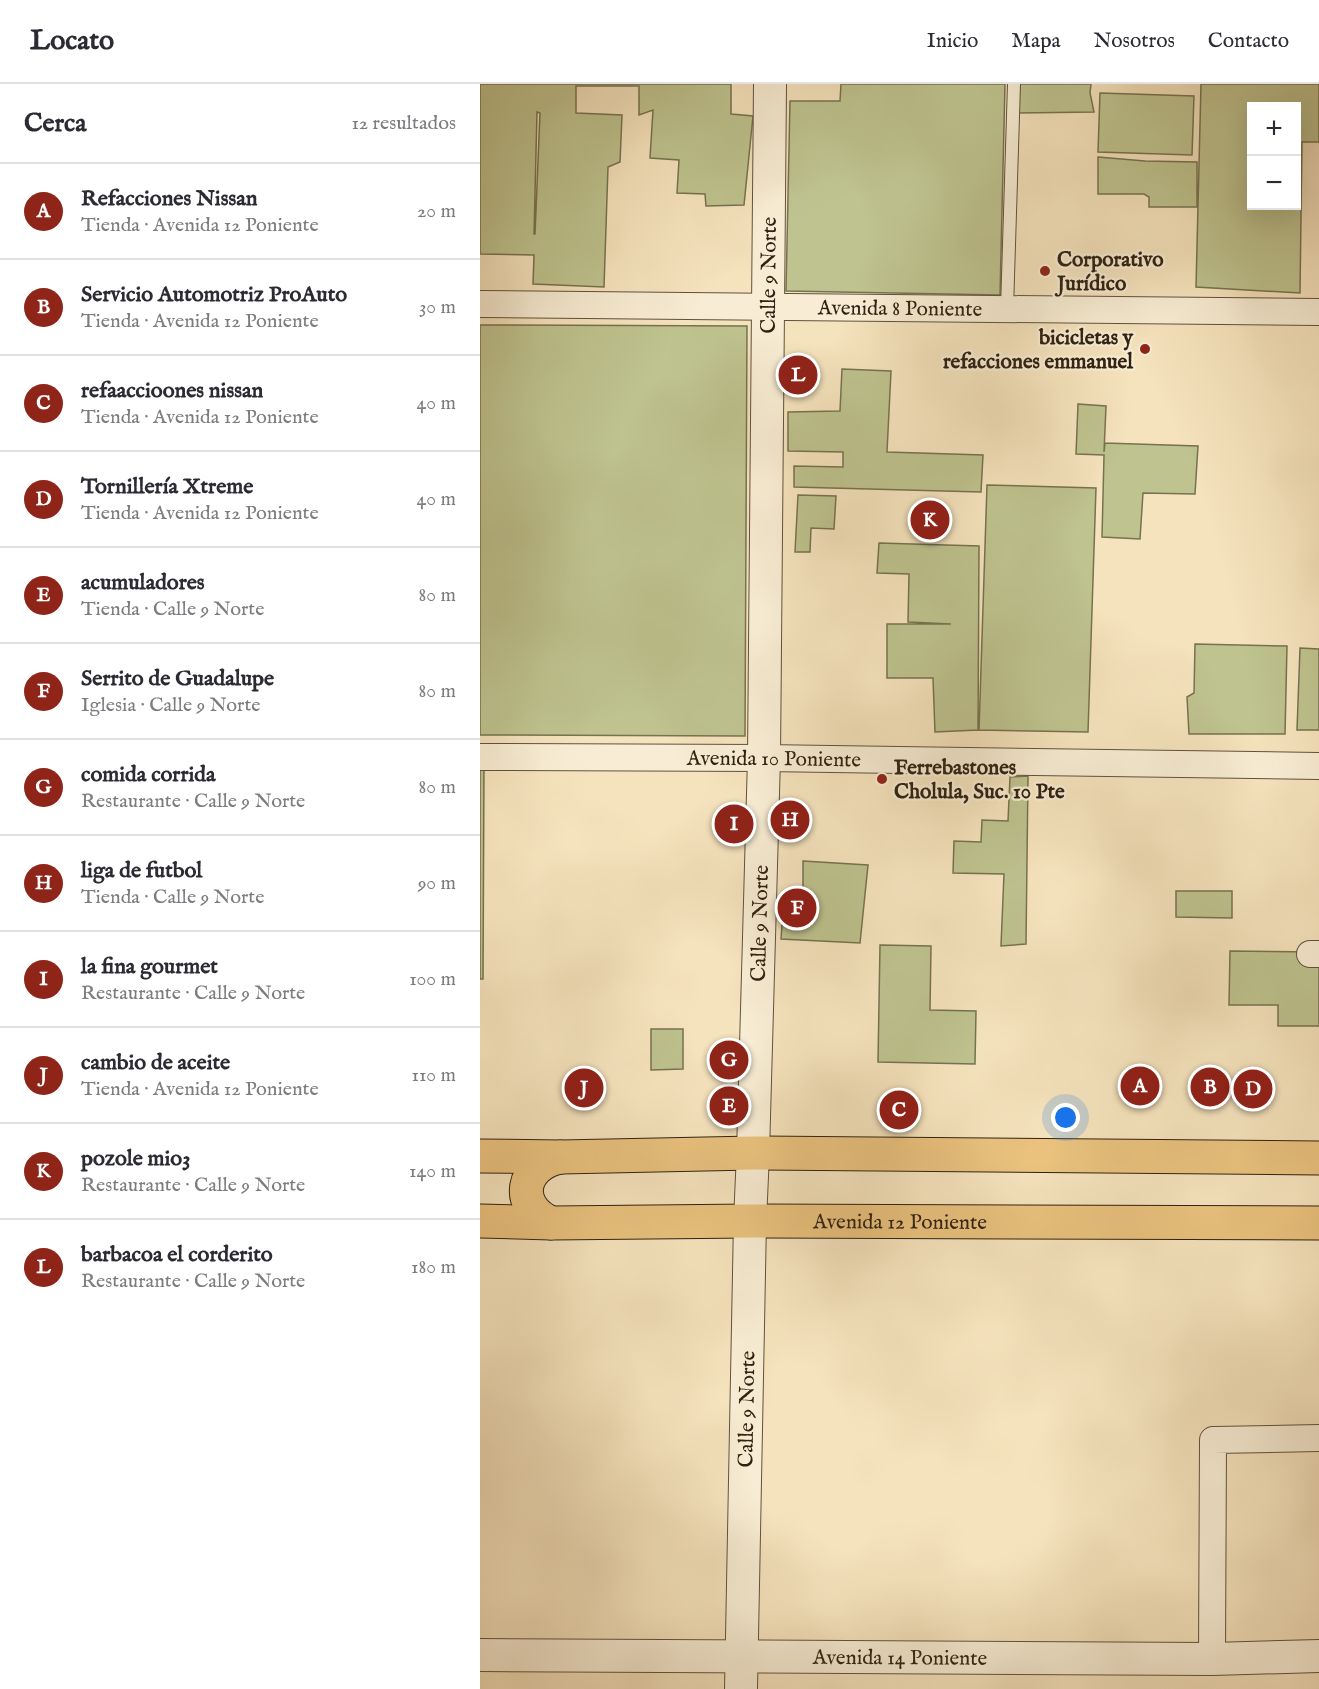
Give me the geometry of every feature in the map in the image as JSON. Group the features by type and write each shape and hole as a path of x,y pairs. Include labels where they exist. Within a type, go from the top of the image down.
{"main road":[{"path":"480,1156 561,1157 753,1153 1319,1158"},
{"path":"551,1223 541,1219 533,1211 527,1201 526,1190 533,1170 541,1163 561,1157"},
{"name":"Avenida 12 Poniente","path":"480,1221 551,1223 750,1221 1319,1223"}],"street":[{"name":"Calle 9 Norte","path":"741,1689 750,1221 764,758 770,84"},
{"name":"Avenida 8 Poniente","path":"480,304 1319,312"},
{"name":"Avenida 10 Poniente","path":"480,757 764,758 1319,766"},
{"path":"1212,1659 1210,1626 1213,1440 1319,1438"},
{"name":"Avenida 14 Poniente","path":"480,1655 1212,1659 1319,1656"}],"lane":[{"path":"1006,309 1014,84"}],"green space":[{"path":"480,84 731,84 731,114 753,116 744,205 706,206 705,194 677,193 679,160 650,158 653,110 639,115 639,86 576,86 576,113 622,115 620,162 608,167 604,287 533,284 534,255 480,254","holes":["537,112 540,113 535,234 534,234"]},
{"path":"841,84 1005,84 1000,295 786,291 790,101 840,101"},
{"path":"1018,84 1091,84 1090,93 1094,112 1017,113"},
{"path":"1201,84 1319,84 1319,142 1302,142 1300,293 1196,287"},
{"path":"1100,93 1194,96 1192,155 1098,152"},
{"path":"1098,157 1197,162 1197,207 1149,207 1149,197 1144,194 1098,194"},
{"path":"480,325 747,326 745,736 480,735"},
{"path":"842,369 891,371 887,452 983,455 981,492 794,487 794,466 843,467 843,452 788,451 788,412 840,411"},
{"path":"1078,404 1106,406 1104,452 1105,443 1198,446 1195,494 1143,493 1140,539 1102,537 1104,455 1076,454"},
{"path":"987,485 1096,488 1088,732 979,730"},
{"path":"798,495 836,496 834,529 811,528 810,552 795,552"},
{"path":"879,543 979,546 978,730 935,732 933,678 887,678 887,624 951,624 908,622 909,574 877,573"},
{"path":"1195,644 1287,646 1285,734 1189,734 1187,697 1194,693"},
{"path":"1300,648 1319,649 1319,730 1297,730"},
{"path":"484,765 483,979 480,979 480,766"},
{"path":"1028,776 1026,944 1001,946 1004,874 953,873 954,841 981,842 982,820 1008,821 1010,777"},
{"path":"803,861 868,865 860,943 781,939 783,911 803,912"},
{"path":"1176,891 1232,891 1232,918 1176,917"},
{"path":"880,945 931,946 930,1010 976,1011 975,1064 878,1062"},
{"path":"1230,951 1319,952 1319,1026 1278,1026 1278,1005 1229,1005"},
{"path":"651,1029 683,1029 683,1069 651,1070"}],"place":[{"name":"Corporativo Jurídico","path":"1045,271"},
{"name":"bicicletas y refacciones emmanuel","path":"1145,349"},
{"name":"barbacoa el corderito","path":"798,375"},
{"name":"pozole mio3","path":"930,520"},
{"name":"Ferrebastones Cholula, Suc. 10 Pte","path":"882,779"},
{"name":"liga de futbol","path":"790,820"},
{"name":"la fina gourmet","path":"734,824"},
{"name":"Serrito de Guadalupe","path":"797,908"},
{"name":"comida corrida","path":"729,1060"},
{"name":"Refacciones Nissan","path":"1140,1086"},
{"name":"Servicio Automotriz ProAuto","path":"1210,1087"},
{"name":"cambio de aceite","path":"584,1088"},
{"name":"Tornillería Xtreme","path":"1253,1089"},
{"name":"acumuladores","path":"729,1106"},
{"name":"refaaccioones nissan","path":"899,1110"}]}
